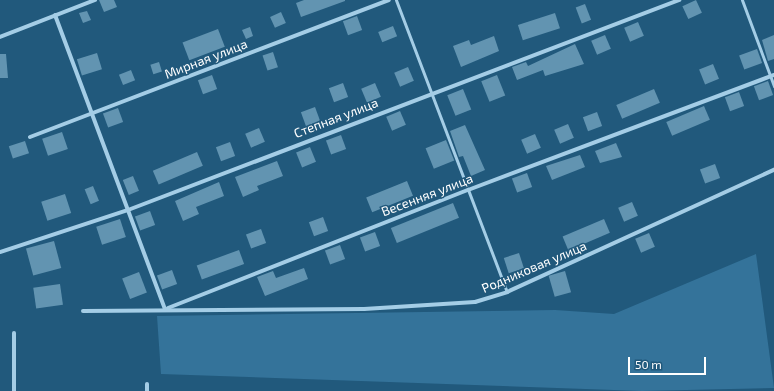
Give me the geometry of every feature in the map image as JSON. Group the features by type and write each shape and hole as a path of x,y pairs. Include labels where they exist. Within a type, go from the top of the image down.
{"street":[{"path":"0,37 95,0"},
{"name":"Мирная улица","path":"30,137 389,0"},
{"name":"Степная улица","path":"0,252 128,210 432,92 679,0"},
{"path":"55,15 90,114 165,309"},
{"name":"Весенняя улица","path":"83,311 165,309 468,190 772,76"},
{"name":"Родниковая улица","path":"165,309 364,309 476,302 507,292 774,170"},
{"path":"14,333 14,391"},
{"path":"147,384 147,391"}],"lane":[{"path":"396,0 507,292"},
{"path":"742,0 772,76 774,86"}],"shaded area":[{"path":"756,254 774,388 642,391 161,374 157,316 555,310 614,314"}],"building":[{"path":"99,0 114,0 117,7 104,12"},
{"path":"304,0 345,1 301,17 296,3"},
{"path":"696,0 702,13 688,19 682,6"},
{"path":"585,4 591,20 582,23 576,8"},
{"path":"87,11 91,20 83,23 79,13"},
{"path":"281,12 286,23 275,28 270,17"},
{"path":"555,13 560,28 523,40 518,25"},
{"path":"357,16 362,30 348,35 343,21"},
{"path":"638,22 644,36 630,42 624,28"},
{"path":"393,26 397,36 382,42 378,32"},
{"path":"250,27 253,36 246,39 242,30"},
{"path":"218,29 225,47 189,60 183,43"},
{"path":"605,35 611,49 597,55 591,41"},
{"path":"774,35 774,59 768,61 762,40"},
{"path":"494,36 499,51 461,67 453,46 469,40 471,45"},
{"path":"575,44 584,64 545,76 543,70 517,80 512,67 526,62 528,66"},
{"path":"757,49 762,63 744,70 739,55"},
{"path":"273,52 278,67 267,71 263,55"},
{"path":"97,53 102,69 82,75 77,59"},
{"path":"0,54 6,54 8,78 0,78"},
{"path":"159,62 162,72 153,74 150,65"},
{"path":"713,64 719,79 705,84 699,70"},
{"path":"408,67 414,81 400,87 394,73"},
{"path":"131,70 135,80 123,85 119,75"},
{"path":"212,75 217,89 203,94 198,80"},
{"path":"497,75 505,95 489,102 481,81"},
{"path":"768,81 773,95 759,100 754,86"},
{"path":"343,83 348,97 334,102 329,88"},
{"path":"375,83 381,97 367,103 361,89"},
{"path":"463,89 471,109 455,116 447,95"},
{"path":"654,89 660,103 622,119 616,105"},
{"path":"739,92 744,106 730,111 725,97"},
{"path":"704,106 710,120 672,136 666,122"},
{"path":"315,107 320,121 306,126 301,112"},
{"path":"118,108 123,122 108,128 103,113"},
{"path":"400,111 406,125 392,131 386,117"},
{"path":"597,112 602,126 588,131 583,117"},
{"path":"568,124 574,138 560,144 554,130"},
{"path":"465,125 485,170 471,176 463,156 459,157 450,131"},
{"path":"259,128 265,142 251,148 245,134"},
{"path":"62,132 68,149 48,156 42,139"},
{"path":"535,134 541,148 527,154 521,140"},
{"path":"341,135 346,149 331,155 326,140"},
{"path":"446,140 454,160 434,169 426,148"},
{"path":"25,141 29,153 13,159 9,146"},
{"path":"230,142 235,156 221,161 216,147"},
{"path":"616,143 622,157 600,163 595,151"},
{"path":"310,147 316,162 302,167 296,153"},
{"path":"197,152 203,166 159,185 153,171"},
{"path":"580,155 585,167 552,180 546,166"},
{"path":"277,161 283,176 257,186 259,190 243,197 235,177"},
{"path":"715,164 720,178 705,184 700,169"},
{"path":"527,173 532,187 517,193 512,178"},
{"path":"133,176 139,191 129,195 123,180"},
{"path":"407,181 413,196 372,212 366,197"},
{"path":"219,182 224,196 196,207 199,214 183,221 175,201"},
{"path":"93,186 99,201 91,204 85,189"},
{"path":"65,194 71,213 47,221 41,202"},
{"path":"632,202 638,216 624,222 618,208"},
{"path":"453,203 459,218 397,243 391,228"},
{"path":"150,211 155,225 140,231 135,216"},
{"path":"323,217 328,231 314,236 309,222"},
{"path":"120,219 126,237 102,245 96,227"},
{"path":"604,219 610,233 568,250 563,237"},
{"path":"261,229 266,243 251,249 246,234"},
{"path":"375,232 380,246 365,252 360,237"},
{"path":"649,233 655,247 641,253 635,239"},
{"path":"54,241 61,268 33,276 26,249"},
{"path":"340,245 345,259 330,265 325,250"},
{"path":"239,250 244,264 202,279 197,265"},
{"path":"519,253 524,268 509,273 504,258"},
{"path":"304,268 308,279 265,296 257,277 273,271 276,278"},
{"path":"172,270 177,284 162,290 157,275"},
{"path":"565,271 571,292 555,297 549,276"},
{"path":"139,272 147,293 130,299 122,278"},
{"path":"60,284 63,305 36,309 33,288"}]}
